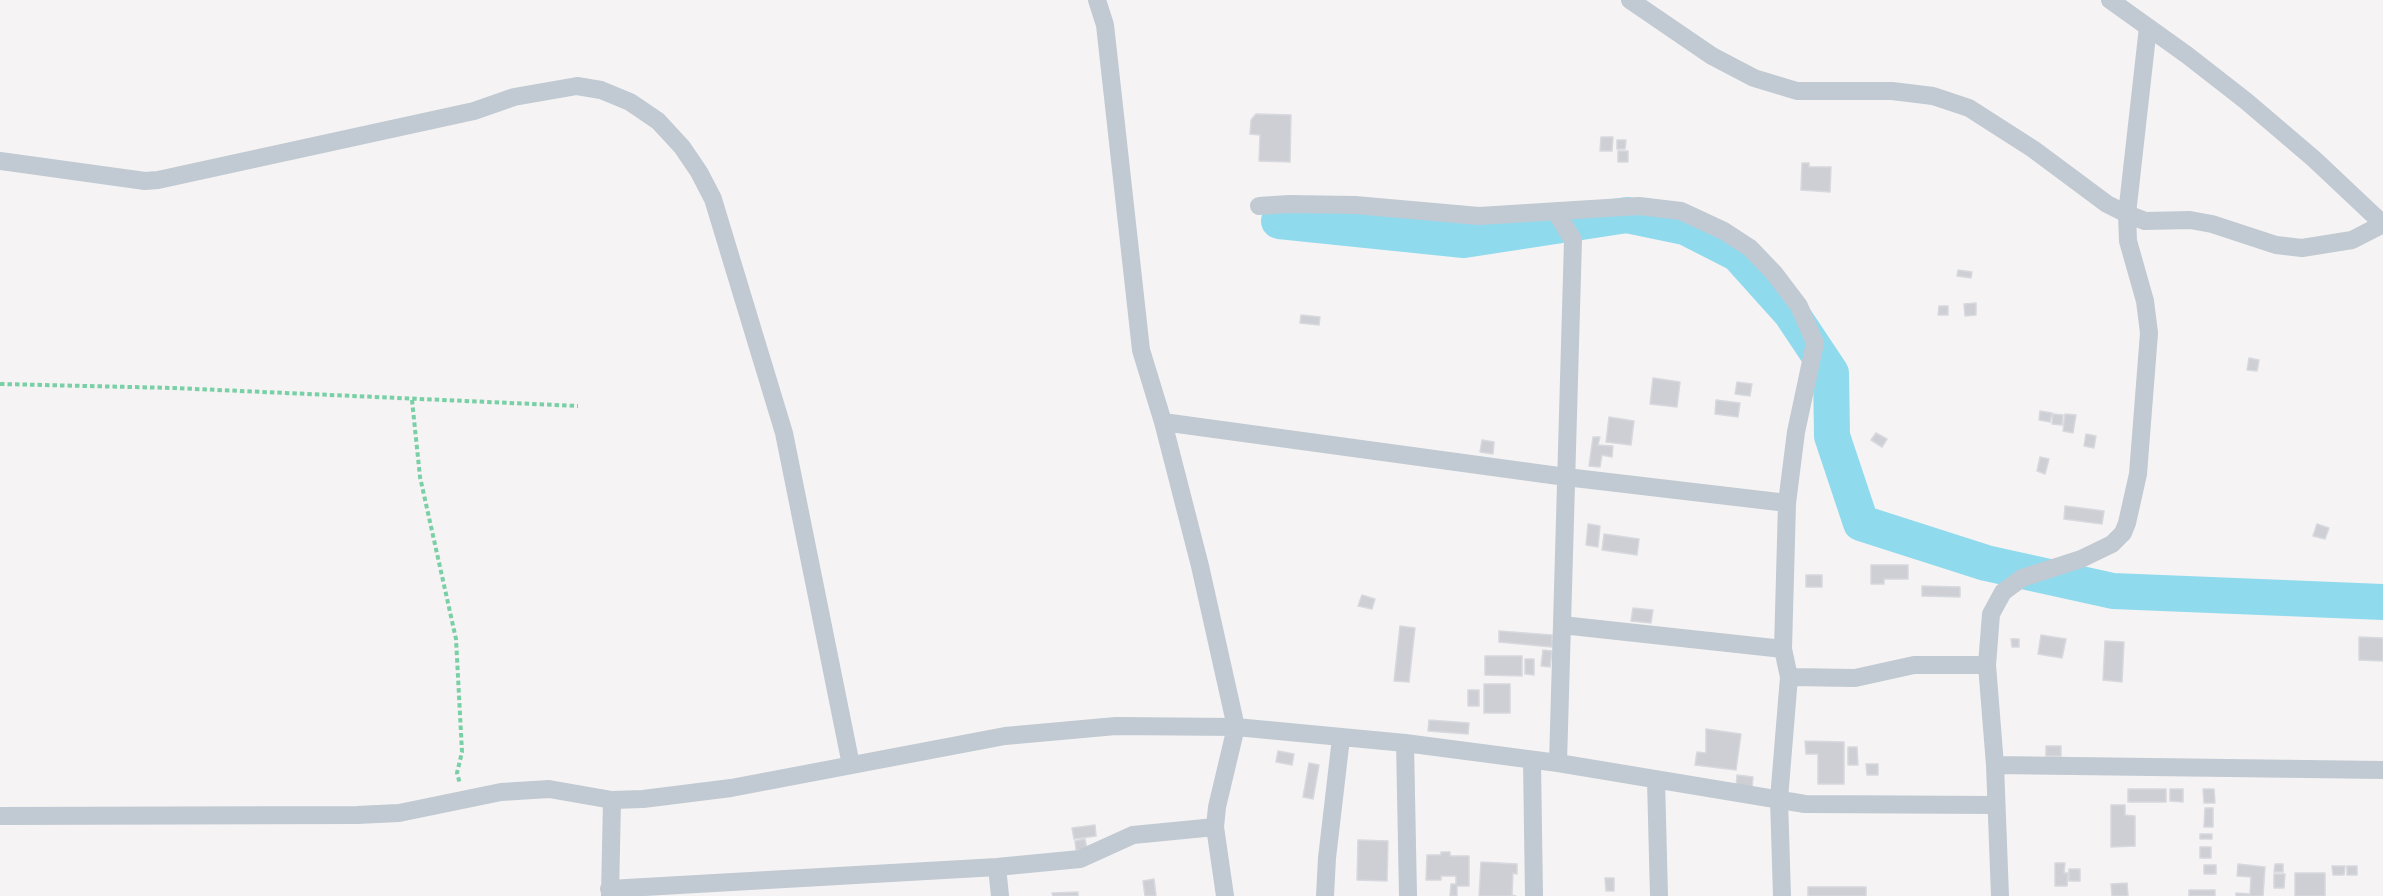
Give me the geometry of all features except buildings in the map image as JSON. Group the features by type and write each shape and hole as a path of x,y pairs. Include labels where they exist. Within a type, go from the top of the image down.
{"street":[{"path":"1097,0 1105,25 1141,350 1163,422 1200,567 1236,728 1217,807 1215,827 1225,896"},
{"path":"1630,0 1712,56 1754,78 1797,91 1892,91 1933,96 1970,108 2033,149 2107,204 2145,221 2190,220 2212,224 2276,245 2302,248 2352,240 2383,224 2280,129 2110,0"},
{"path":"2000,896 1995,765 1987,665 1991,614 2003,592 2022,578 2081,560 2112,544 2123,533 2127,523 2138,474 2149,333 2145,301 2128,240 2127,214 2148,27"},
{"path":"0,161 145,181 158,180 474,111 514,97 577,86 601,90 630,102 658,121 682,147 699,172 713,199 784,433 851,765"},
{"path":"1259,206 1354,205 1479,216 1639,206 1681,211 1724,231 1750,248 1774,273 1799,306 1815,343 1796,432 1786,503 1783,649 1789,676 1779,799 1782,896"},
{"path":"1556,212 1573,240 1558,763"},
{"path":"1163,422 1566,477 1786,503"},
{"path":"1562,625 1783,649"},
{"path":"1789,676 1856,678 1914,665 1987,665"},
{"path":"0,816 399,813 501,792 549,789 612,800 643,799 732,788 1005,736 1116,726 1236,728 1405,744 1558,763 1779,799 1830,805 1996,805"},
{"path":"1325,896 1327,858 1341,738"},
{"path":"1405,744 1408,896"},
{"path":"1532,760 1534,896"},
{"path":"1995,765 2383,770"},
{"path":"1656,780 1659,896"},
{"path":"612,800 609,892 997,867 1080,859 1133,835 1215,827"},
{"path":"997,867 1000,896"}],"path":[{"path":"0,384 174,388 578,406"},
{"path":"412,400 420,477 456,639 462,752 457,773 464,799"}],"waterway":[{"path":"1279,221 1464,240 1627,215 1685,227 1738,254 1791,313 1831,373 1832,436 1861,523 1986,563 2113,591 2383,602"}]}
